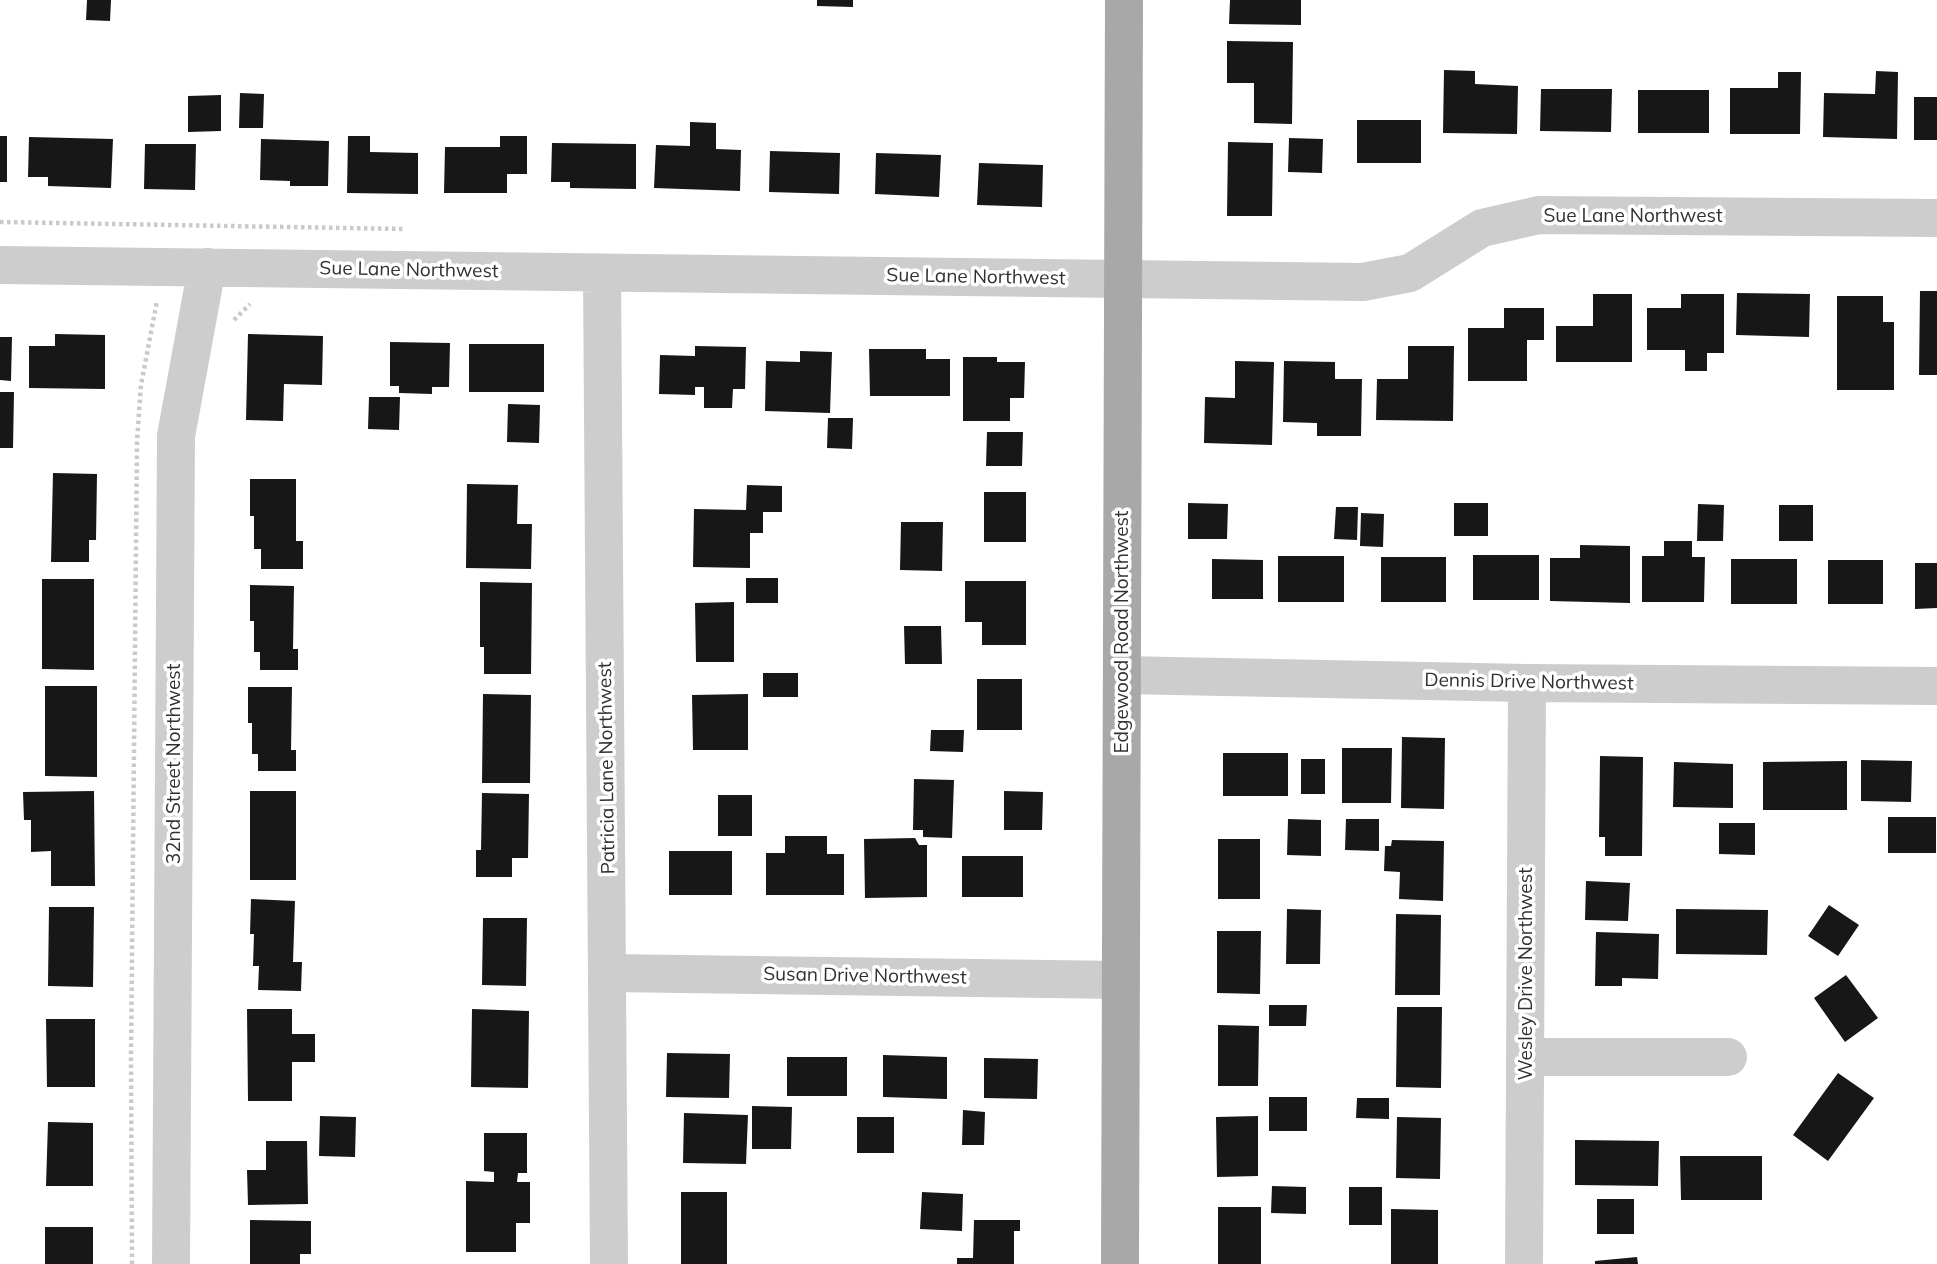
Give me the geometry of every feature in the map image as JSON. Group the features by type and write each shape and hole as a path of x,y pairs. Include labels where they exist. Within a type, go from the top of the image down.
{"main road":[{"name":"Edgewood Road Northwest","path":"1120,1264 1124,0"}],"street":[{"name":"Sue Lane Northwest","path":"0,265 1363,282 1410,273 1482,228 1538,215 1937,218"},
{"name":"32nd Street Northwest","path":"171,1264 176,436 207,267"},
{"name":"Patricia Lane Northwest","path":"602,273 609,1264"},
{"name":"Dennis Drive Northwest","path":"1122,675 1527,683 1937,686"},
{"name":"Wesley Drive Northwest","path":"1524,1264 1527,683"},
{"name":"Susan Drive Northwest","path":"609,974 1121,980"},
{"path":"1526,1057 1728,1057"}],"path":[{"path":"0,222 403,229"},
{"path":"132,1264 131,1058 137,441 141,385 157,299 144,299"}],"building":[{"path":"87,0 111,0 110,21 86,20"},
{"path":"817,0 853,0 853,7 817,6"},
{"path":"1230,0 1301,0 1301,25 1229,24"},
{"path":"1227,41 1293,42 1292,124 1254,123 1254,83 1227,83"},
{"path":"1444,70 1475,71 1475,84 1518,86 1517,134 1443,133"},
{"path":"1876,71 1898,72 1897,139 1823,137 1824,93 1875,94"},
{"path":"1778,72 1801,72 1800,134 1730,134 1730,88 1778,88"},
{"path":"1541,89 1612,89 1611,132 1540,131"},
{"path":"1638,90 1709,90 1709,133 1638,133"},
{"path":"240,93 264,94 263,128 239,128"},
{"path":"221,95 221,131 188,132 188,96"},
{"path":"1914,97 1937,97 1937,140 1914,140"},
{"path":"1357,120 1421,120 1421,163 1357,163"},
{"path":"690,122 716,123 716,149 741,150 740,191 654,188 656,145 690,146"},
{"path":"0,136 7,136 7,182 0,182"},
{"path":"348,136 370,136 370,152 418,153 418,194 347,193"},
{"path":"500,136 527,136 527,174 507,174 507,193 444,193 445,147 500,147"},
{"path":"29,137 113,139 111,188 48,186 48,177 28,177"},
{"path":"1289,138 1323,139 1322,173 1288,172"},
{"path":"261,139 329,141 328,186 290,186 290,181 260,180"},
{"path":"1228,142 1273,143 1272,216 1227,216"},
{"path":"552,143 636,144 636,189 570,188 570,182 551,182"},
{"path":"145,144 196,144 195,190 144,189"},
{"path":"770,151 840,153 839,194 769,192"},
{"path":"876,153 941,155 939,197 875,194"},
{"path":"979,163 1043,165 1042,207 977,205"},
{"path":"1920,291 1937,291 1937,375 1919,375"},
{"path":"1737,293 1810,294 1809,337 1736,335"},
{"path":"1593,294 1632,294 1632,362 1556,362 1556,326 1593,326"},
{"path":"1681,294 1724,294 1724,353 1707,353 1707,371 1685,371 1685,350 1647,350 1647,308 1681,308"},
{"path":"1837,296 1883,296 1883,322 1894,322 1894,390 1837,390"},
{"path":"1504,308 1544,308 1544,340 1527,340 1527,381 1468,381 1468,328 1504,328"},
{"path":"55,334 105,335 105,389 29,388 29,346 55,346"},
{"path":"248,334 323,336 322,385 284,384 283,421 246,420"},
{"path":"0,337 12,337 11,381 0,380"},
{"path":"390,342 450,343 449,387 432,387 432,394 399,393 399,386 390,386"},
{"path":"469,344 544,344 544,392 469,392"},
{"path":"695,346 746,347 745,389 733,389 732,408 704,408 704,387 695,387 695,395 659,394 660,355 695,356"},
{"path":"1408,346 1454,346 1453,421 1376,420 1377,379 1408,379"},
{"path":"869,349 926,349 926,359 950,359 950,396 870,396"},
{"path":"800,351 832,352 830,413 765,411 766,361 800,362"},
{"path":"963,357 997,357 997,362 1025,362 1024,398 1010,398 1010,421 963,421"},
{"path":"1235,361 1274,362 1272,445 1204,443 1205,397 1235,398"},
{"path":"1284,361 1335,362 1335,379 1362,379 1361,436 1317,436 1317,423 1283,422"},
{"path":"0,392 14,392 13,448 0,448"},
{"path":"369,397 400,397 399,430 368,429"},
{"path":"508,404 540,405 539,443 507,442"},
{"path":"828,418 853,418 852,449 827,448"},
{"path":"987,432 1023,432 1022,466 986,466"},
{"path":"53,473 97,474 96,540 89,540 89,562 51,562"},
{"path":"250,479 296,479 296,541 303,541 303,569 261,569 261,549 254,549 254,516 250,516"},
{"path":"467,484 518,485 517,524 532,524 531,569 466,568"},
{"path":"747,485 782,486 782,512 763,512 763,533 750,533 750,568 693,567 694,509 746,510"},
{"path":"984,492 1026,492 1026,542 984,542"},
{"path":"1188,503 1228,504 1227,539 1188,539"},
{"path":"1454,503 1488,503 1488,536 1454,536"},
{"path":"1698,504 1724,505 1723,541 1697,541"},
{"path":"1779,505 1813,505 1813,541 1779,541"},
{"path":"1336,507 1358,507 1357,540 1334,539"},
{"path":"1361,513 1384,514 1383,547 1360,546"},
{"path":"901,522 943,522 942,571 900,570"},
{"path":"1664,541 1692,541 1692,557 1705,557 1704,602 1642,602 1642,556 1664,556"},
{"path":"1580,545 1630,546 1630,603 1550,601 1550,558 1580,558"},
{"path":"1473,555 1539,555 1539,600 1473,600"},
{"path":"1278,556 1344,556 1344,602 1278,602"},
{"path":"1381,557 1446,557 1446,602 1381,602"},
{"path":"1212,559 1263,560 1263,599 1212,599"},
{"path":"1731,559 1797,559 1797,604 1731,604"},
{"path":"1828,560 1883,560 1883,604 1828,604"},
{"path":"1915,563 1937,563 1937,608 1915,609"},
{"path":"746,578 778,578 778,603 746,603"},
{"path":"42,579 94,579 94,670 42,669"},
{"path":"965,581 1026,581 1026,645 982,645 982,622 965,622"},
{"path":"480,582 532,583 531,674 484,674 484,647 480,647"},
{"path":"250,585 294,586 293,649 298,649 298,670 260,670 260,652 254,652 254,621 250,621"},
{"path":"734,602 734,662 696,662 695,603"},
{"path":"904,626 941,626 942,664 905,664"},
{"path":"763,673 798,673 798,697 763,697"},
{"path":"977,679 1022,679 1022,730 977,730"},
{"path":"45,686 97,686 97,777 45,776"},
{"path":"248,687 292,687 291,750 296,750 296,771 258,771 258,754 252,754 252,723 248,723"},
{"path":"483,694 531,695 530,783 482,783"},
{"path":"748,694 748,750 693,750 692,695"},
{"path":"931,730 964,730 963,752 930,751"},
{"path":"1402,737 1445,738 1444,809 1401,808"},
{"path":"1342,748 1392,748 1391,803 1342,803"},
{"path":"1223,753 1288,753 1288,796 1223,796"},
{"path":"1600,756 1643,757 1642,856 1605,856 1605,837 1599,837"},
{"path":"1301,759 1325,759 1325,794 1301,794"},
{"path":"1861,760 1912,761 1911,802 1861,801"},
{"path":"1847,761 1847,810 1763,810 1763,762"},
{"path":"1674,762 1733,764 1733,808 1673,807"},
{"path":"914,779 954,780 952,838 923,837 923,830 913,830"},
{"path":"94,791 95,886 51,886 51,851 31,852 31,820 24,820 23,792"},
{"path":"250,791 296,791 296,880 250,880"},
{"path":"1004,791 1043,792 1042,830 1004,830"},
{"path":"482,793 529,794 528,858 512,858 512,877 476,877 476,850 481,850"},
{"path":"718,795 752,795 752,836 718,836"},
{"path":"1888,817 1936,817 1936,853 1888,853"},
{"path":"1288,819 1321,820 1321,856 1287,855"},
{"path":"1346,819 1379,819 1379,851 1345,850"},
{"path":"1719,823 1755,823 1755,855 1719,854"},
{"path":"785,836 827,836 827,854 844,854 844,895 766,895 766,853 785,853"},
{"path":"915,838 919,845 927,845 927,897 865,898 864,839"},
{"path":"1218,839 1260,839 1260,899 1218,899"},
{"path":"1392,840 1444,841 1443,901 1399,899 1400,872 1384,871 1385,846 1391,846"},
{"path":"669,851 732,851 732,895 669,895"},
{"path":"962,856 1023,856 1023,897 962,897"},
{"path":"1586,881 1630,883 1628,921 1585,920"},
{"path":"251,899 295,901 293,962 302,962 301,991 258,990 259,966 253,966 254,934 250,934"},
{"path":"1829,905 1859,925 1838,956 1808,936"},
{"path":"49,907 94,907 93,987 48,986"},
{"path":"1287,909 1321,910 1320,964 1286,964"},
{"path":"1676,909 1768,910 1767,955 1676,954"},
{"path":"1396,914 1441,915 1440,995 1395,995"},
{"path":"483,918 527,918 526,986 482,985"},
{"path":"1217,931 1261,931 1260,994 1217,993"},
{"path":"1596,932 1659,934 1658,979 1622,978 1622,986 1595,986"},
{"path":"1846,975 1878,1018 1845,1042 1814,998"},
{"path":"1269,1005 1307,1005 1306,1026 1269,1026"},
{"path":"1397,1007 1442,1007 1441,1088 1396,1087"},
{"path":"247,1009 292,1009 292,1034 315,1034 315,1062 292,1062 292,1101 248,1101"},
{"path":"472,1009 529,1011 528,1088 471,1087"},
{"path":"46,1019 95,1019 95,1087 47,1087"},
{"path":"1218,1025 1259,1026 1258,1086 1218,1086"},
{"path":"667,1053 730,1054 729,1098 666,1097"},
{"path":"883,1055 947,1057 947,1099 883,1097"},
{"path":"787,1057 847,1057 847,1096 787,1096"},
{"path":"984,1058 1038,1059 1037,1099 984,1098"},
{"path":"1838,1073 1874,1098 1828,1161 1793,1135"},
{"path":"1269,1097 1307,1097 1307,1131 1269,1131"},
{"path":"1357,1098 1389,1098 1389,1119 1356,1118"},
{"path":"752,1106 792,1107 791,1149 752,1149"},
{"path":"963,1110 985,1112 984,1145 962,1145"},
{"path":"684,1113 748,1115 746,1164 683,1163"},
{"path":"320,1116 356,1117 355,1157 319,1156"},
{"path":"1258,1116 1258,1176 1217,1177 1216,1117"},
{"path":"857,1117 894,1117 894,1153 857,1153"},
{"path":"1397,1117 1441,1118 1440,1179 1396,1178"},
{"path":"48,1122 93,1123 93,1186 46,1186"},
{"path":"484,1133 527,1133 527,1173 518,1173 517,1182 530,1182 530,1223 516,1223 516,1252 466,1252 466,1181 494,1182 494,1172 484,1171"},
{"path":"1575,1140 1659,1141 1658,1186 1575,1185"},
{"path":"266,1141 307,1141 308,1204 248,1205 247,1170 266,1170"},
{"path":"1680,1156 1762,1156 1762,1200 1681,1200"},
{"path":"1272,1186 1306,1187 1306,1214 1271,1213"},
{"path":"1349,1187 1382,1187 1382,1225 1349,1225"},
{"path":"681,1192 727,1192 727,1264 681,1264"},
{"path":"922,1192 963,1194 962,1231 920,1229"},
{"path":"1597,1199 1634,1199 1634,1234 1597,1234"},
{"path":"1218,1207 1261,1207 1261,1264 1218,1264"},
{"path":"1391,1209 1438,1210 1438,1264 1391,1264"},
{"path":"250,1220 311,1221 311,1254 300,1254 300,1264 250,1264"},
{"path":"974,1220 1020,1220 1020,1231 1014,1231 1014,1264 957,1264 957,1258 973,1258"},
{"path":"45,1227 93,1227 93,1264 45,1264"},
{"path":"1637,1257 1638,1264 1595,1264 1595,1261"}]}
